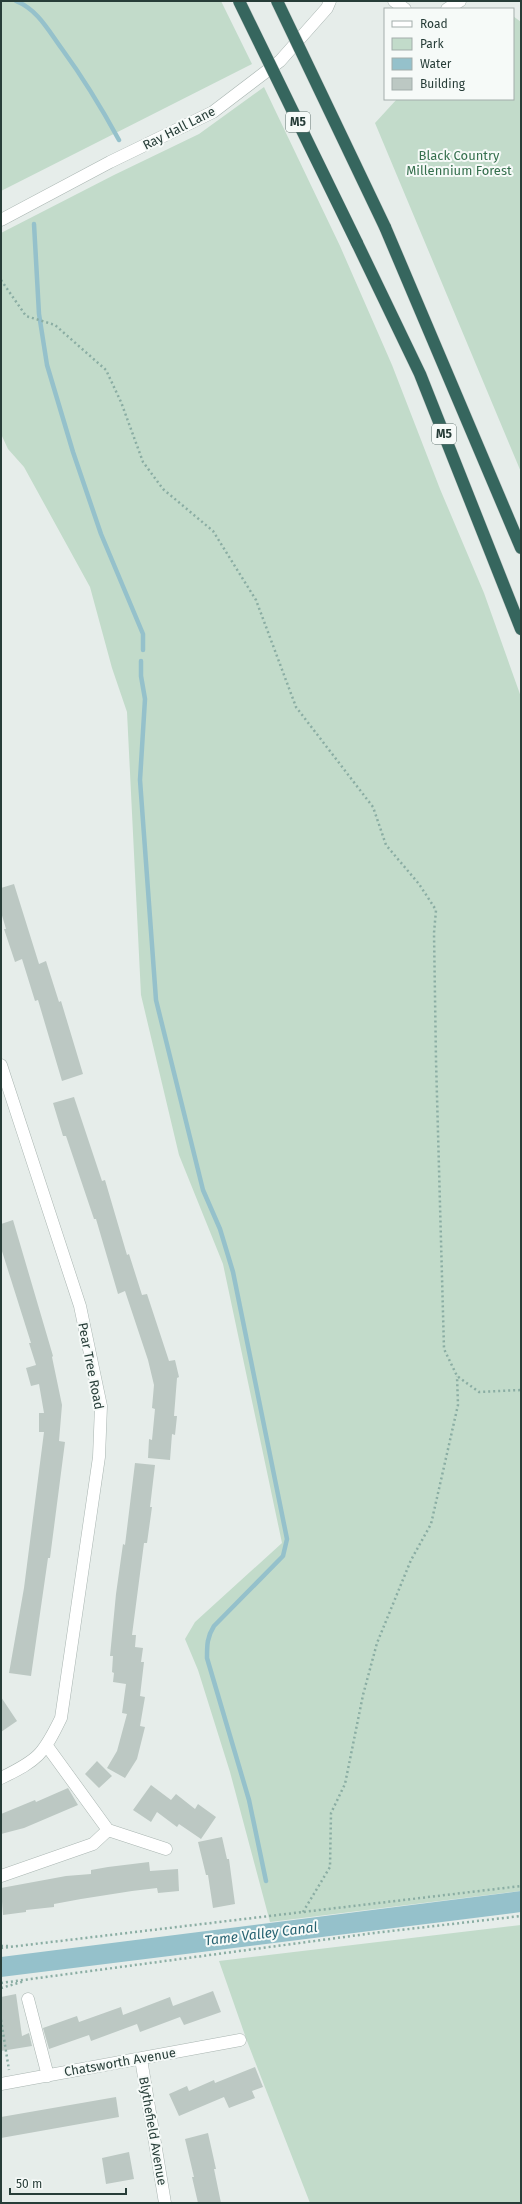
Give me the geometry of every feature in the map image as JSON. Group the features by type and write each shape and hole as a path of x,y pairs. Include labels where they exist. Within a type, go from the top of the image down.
{"highway":[{"name":"M5","path":"239,1 420,374 521,629"},
{"name":"M5","path":"277,1 385,227 521,548"}],"street":[{"name":"Ray Hall Lane","path":"1,220 110,162 213,112 280,61 327,8 330,1"},
{"path":"394,1 404,8"},
{"path":"449,8 460,1"},
{"name":"Pear Tree Road","path":"1,1065 80,1306 101,1406 99,1456 60,1718 47,1746 30,1764 1,1778"},
{"path":"47,1746 108,1830 166,1849"},
{"path":"1,1876 93,1844 108,1830"},
{"path":"28,1999 48,2076"},
{"name":"Chatsworth Avenue","path":"6,2083 240,2040"},
{"name":"Blythefield Avenue","path":"141,2059 165,2203"}],"path":[{"path":"1,280 26,316 55,325 106,370 121,402 143,462 163,489 213,531 256,600 296,707 373,807 386,845 419,884 436,910 434,933 436,1060 444,1349 457,1376 458,1405 431,1524 412,1560 377,1643 363,1695 345,1784 331,1813 330,1867 303,1912"},
{"path":"457,1376 479,1392 521,1390"},
{"path":"1,1947 22,1946 521,1886"},
{"path":"1,1983 521,1916"},
{"path":"1,1988 33,1978"},
{"path":"1,2020 6,2083"}],"green space":[{"path":"1,1 221,1 252,64 1,191"},
{"name":"Black Country Millennium Forest","path":"514,17 521,22 521,472 375,123 396,100 514,100"},
{"path":"264,87 340,246 392,365 440,489 484,593 521,697 521,1891 270,1922 230,1772 198,1670 185,1639 195,1622 282,1543 223,1264 179,1155 141,995 127,712 112,668 90,587 24,467 8,449 1,434 1,233 114,175 199,134"},
{"path":"521,1925 521,2203 310,2203 247,2041 219,1961"}],"water":[{"name":"Tame Valley Canal","path":"521,1891 521,1912 1,1977 1,1957"}],"building":[{"path":"14,884 39,964 46,961 59,1002 61,1001 83,1074 62,1081 38,1000 35,1001 22,959 15,962 4,929 6,929 1,912 1,888"},
{"path":"74,1097 102,1181 105,1180 127,1255 129,1254 142,1295 147,1294 169,1361 175,1360 179,1377 177,1378 174,1416 177,1416 175,1435 172,1434 170,1460 148,1458 149,1439 152,1440 155,1409 152,1408 154,1385 148,1360 125,1291 118,1294 96,1219 94,1219 66,1136 63,1136 53,1103"},
{"path":"13,1220 53,1356 62,1405 59,1441 65,1442 50,1558 48,1558 31,1676 9,1673 24,1588 44,1432 39,1432 39,1413 44,1413 39,1384 31,1386 26,1368 36,1365 29,1343 31,1343 1,1248 1,1224"},
{"path":"135,1463 155,1465 150,1507 152,1507 147,1543 144,1543 132,1635 136,1635 135,1647 143,1648 141,1662 144,1662 140,1696 145,1697 140,1726 145,1727 137,1759 125,1778 107,1768 117,1751 127,1714 122,1713 126,1684 113,1682 113,1656 110,1656 116,1594 123,1544 125,1545"},
{"path":"1,1697 17,1721 1,1732"},
{"path":"97,1761 112,1776 99,1788 85,1774"},
{"path":"151,1785 171,1800 176,1794 195,1809 198,1804 216,1817 201,1839 179,1824 177,1827 157,1812 151,1822 133,1810"},
{"path":"68,1788 78,1805 24,1828 1,1834 1,1814 35,1800 36,1802"},
{"path":"222,1837 227,1859 229,1859 235,1904 213,1908 208,1875 206,1875 198,1842"},
{"path":"149,1862 150,1871 178,1869 179,1891 158,1893 157,1888 132,1891 54,1904 54,1907 26,1910 26,1912 3,1915 1,1888 66,1876 91,1874 91,1870 108,1867"},
{"path":"213,1991 221,2012 184,2025 180,2017 140,2032 137,2024 91,2041 89,2035 49,2049 43,2028 77,2016 79,2022 121,2007 123,2015 170,1997 173,2006"},
{"path":"16,1994 22,2036 29,2033 32,2046 1,2051 1,1997"},
{"path":"255,2067 263,2087 252,2091 255,2098 229,2108 224,2097 179,2116 169,2094 187,2086 189,2091 214,2080 215,2083"},
{"path":"116,2097 119,2117 1,2138 1,2117"},
{"path":"208,2133 216,2169 214,2169 221,2203 198,2203 192,2177 194,2177 185,2139"},
{"path":"129,2152 134,2179 106,2184 102,2158"}],"waterway":[{"path":"16,1 37,15 47,28 85,82 119,140"},
{"path":"34,224 39,314 47,365 73,452 101,534 143,634 143,650"},
{"path":"141,661 141,676 145,699 140,780 156,1000 203,1190 220,1229 233,1272 287,1539 283,1556 214,1626 208,1641 207,1649 207,1658 249,1800 266,1881"}]}
